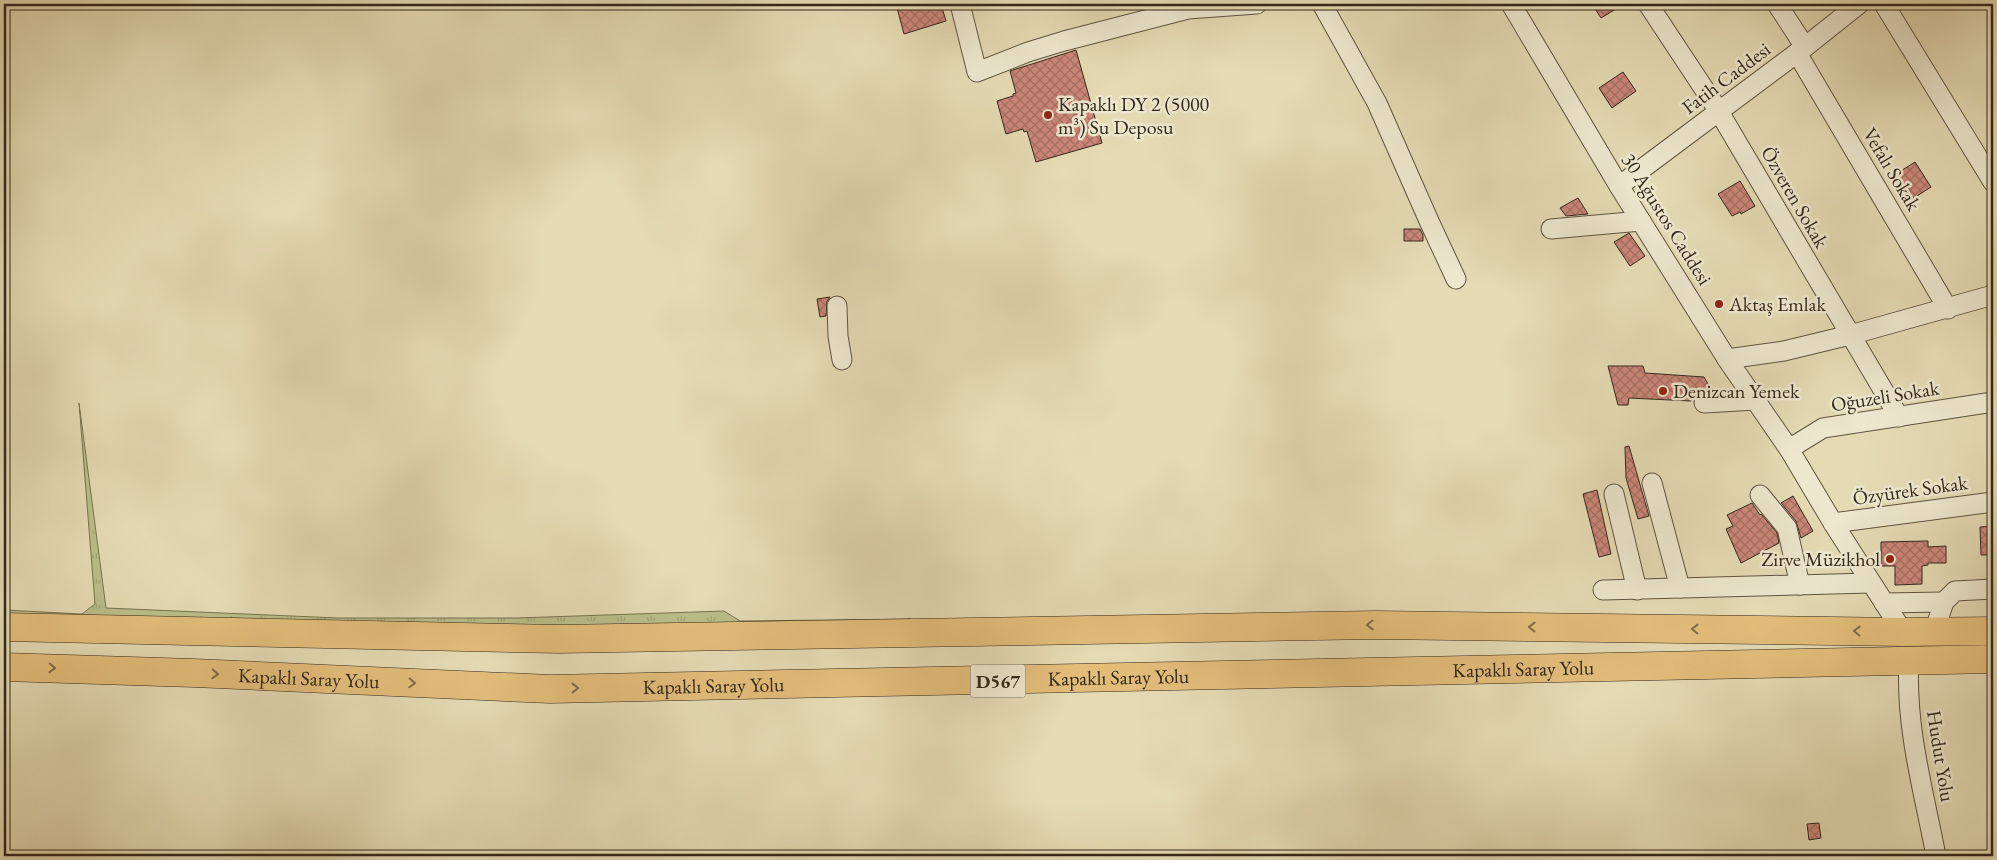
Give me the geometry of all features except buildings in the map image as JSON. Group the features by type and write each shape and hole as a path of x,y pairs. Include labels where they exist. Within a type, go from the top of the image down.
{"highway":[{"name":"Kapaklı Saray Yolu","path":"4,627 559,639 1376,625 1903,632 1993,631"},
{"name":"Kapaklı Saray Yolu","path":"4,667 203,673 550,689 1993,659"}],"street":[{"path":"960,4 977,72 1028,52 1064,41 1188,9 1257,4"},
{"path":"1322,4 1377,103 1428,221 1456,279"},
{"name":"30 Ağustos Caddesi","path":"1511,4 1619,186 1727,359 1788,449 1903,632"},
{"name":"Özveren Sokak","path":"1648,4 1718,110 1899,417"},
{"name":"Vefalı Sokak","path":"1777,4 1801,50 1948,309"},
{"name":"Fatih Caddesi","path":"1619,186 1718,110 1801,50 1859,4"},
{"path":"1884,4 1993,182"},
{"path":"1551,229 1641,221"},
{"path":"1727,359 1784,351 1948,309 1993,295"},
{"path":"837,306 838,336 842,360"},
{"path":"1704,403 1756,400"},
{"name":"Oğuzeli Sokak","path":"1788,449 1824,428 1993,402"},
{"path":"1652,483 1680,588"},
{"path":"1614,494 1637,590"},
{"path":"1760,496 1787,528 1800,585"},
{"name":"Özyürek Sokak","path":"1833,523 1993,502"},
{"path":"1603,590 1871,583"},
{"path":"1934,632 1944,602 1955,591 1993,589"},
{"path":"1884,603 1944,602"},
{"name":"Hudut Yolu","path":"1909,661 1913,743 1936,856"}],"green space":[{"path":"79,403 106,608 338,618 517,618 724,611 740,621 911,619 811,631 4,617 4,610 82,614 95,604"}],"place":[{"name":"Kapaklı DY 2 (5000 m³) Su Deposu","path":"1048,115"},
{"name":"Aktaş Emlak","path":"1719,304"},
{"name":"Denizcan Yemek","path":"1663,391"},
{"name":"Zirve Müzikhol","path":"1890,559"}]}
